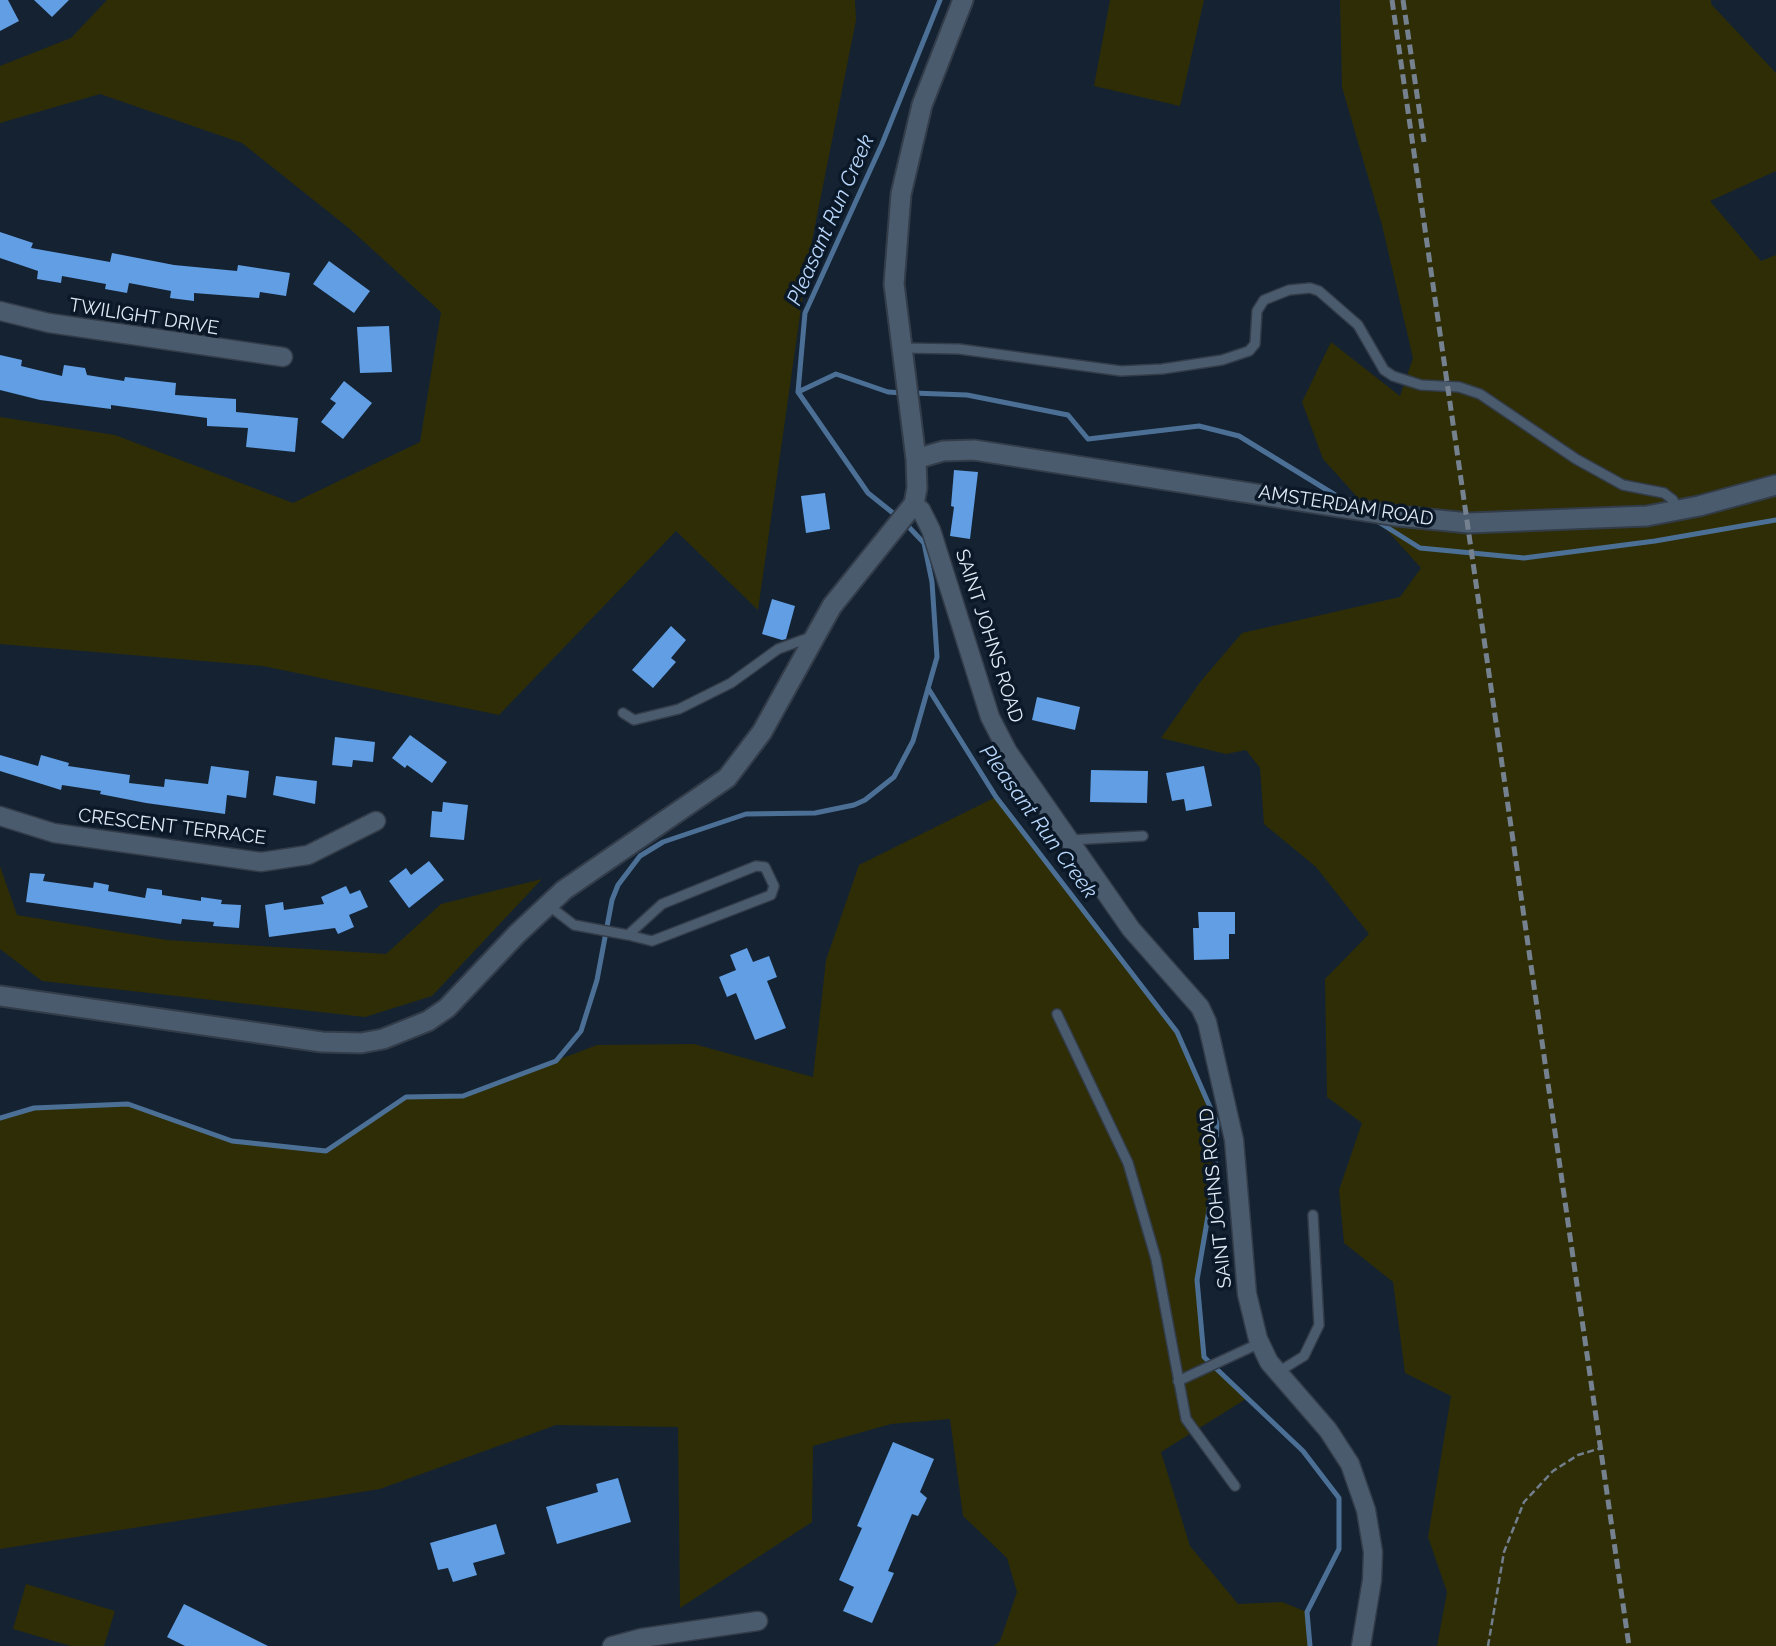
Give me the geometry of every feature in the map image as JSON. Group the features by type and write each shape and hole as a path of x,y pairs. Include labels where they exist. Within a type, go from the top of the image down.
{"street":[{"path":"0,996 322,1042 361,1043 383,1040 428,1021 447,1008 548,905 590,870 727,778 762,732 832,606 911,509 917,488 916,459 894,284 901,194 922,105 963,0"},
{"name":"TWILIGHT DRIVE","path":"0,311 49,324 283,357"},
{"name":"AMSTERDAM ROAD","path":"916,459 943,451 974,450 1212,485 1397,516 1469,523 1593,520 1677,510 1776,485"},
{"name":"SAINT JOHNS ROAD","path":"911,509 921,510 932,530 990,717 1008,752 1131,929 1200,1007 1207,1022 1226,1091 1234,1140 1247,1294 1260,1343 1278,1372 1328,1430 1350,1464 1360,1488 1373,1552 1361,1646"},
{"name":"CRESCENT TERRACE","path":"0,816 54,834 261,862 308,855 376,821"},
{"path":"611,1646 642,1638 758,1621"}],"lane":[{"path":"900,348 959,349 1121,371 1162,369 1222,360 1249,351 1255,344 1257,311 1264,300 1289,290 1310,288 1319,291 1358,325 1384,370 1393,376 1421,386 1459,387 1480,394 1576,459 1623,485 1664,493 1673,500 1677,510"},
{"path":"623,713 634,720 679,709 732,683 778,649 813,636"},
{"path":"1070,840 1143,836"},
{"path":"548,905 573,925 652,941 771,895 774,887 765,867 756,866 662,904 624,934"},
{"path":"1057,1014 1128,1163 1156,1259 1186,1419 1235,1486"},
{"path":"1278,1372 1304,1356 1319,1325 1313,1215"},
{"path":"1178,1381 1260,1343"}],"path":[{"path":"1488,1646 1504,1552 1524,1502 1553,1471 1578,1455 1601,1448"}],"shaded area":[{"path":"107,0 855,0 856,20 807,266 758,610 676,531 499,715 263,666 0,644 0,417 115,435 293,503 420,442 441,312 350,229 242,143 100,94 0,123 0,66 71,38"},
{"path":"1110,0 1204,0 1180,106 1094,86"},
{"path":"1340,0 1711,0 1711,4 1776,73 1776,171 1710,201 1761,261 1776,255 1776,1646 1437,1646 1447,1592 1428,1537 1451,1396 1405,1373 1393,1282 1344,1243 1339,1190 1362,1123 1327,1097 1325,979 1369,934 1316,867 1264,824 1260,768 1246,750 1226,754 1161,738 1201,681 1242,633 1400,597 1421,568 1323,459 1302,402 1331,342 1400,396 1413,358 1382,225 1342,87"},
{"path":"996,797 1177,1032 1217,1123 1215,1175 1197,1280 1204,1356 1249,1397 1161,1452 1190,1546 1238,1604 1282,1602 1307,1612 1310,1646 994,1646 1000,1641 1017,1592 1007,1558 963,1516 950,1419 891,1424 813,1446 812,1522 680,1608 678,1427 556,1425 380,1489 0,1549 0,1118 34,1108 128,1104 232,1141 326,1151 406,1097 463,1096 597,1045 694,1044 813,1077 826,960 859,865"},
{"path":"0,866 17,915 167,940 386,954 441,904 542,879 432,996 365,1017 42,981 0,949"},
{"path":"26,1584 115,1611 104,1646 71,1646 13,1629"}],"building":[{"path":"0,0 8,0 19,21 0,31"},
{"path":"34,0 69,0 52,17"},
{"path":"0,232 33,243 31,248 110,262 112,253 174,265 237,271 238,265 290,273 286,296 260,292 259,298 194,293 194,301 170,298 171,291 129,283 127,293 105,289 106,284 62,276 61,283 37,279 38,271 0,258"},
{"path":"329,261 370,291 354,313 313,284"},
{"path":"389,326 392,372 360,373 357,327"},
{"path":"0,355 22,360 21,366 62,376 64,365 85,368 87,375 124,381 125,377 176,383 175,395 236,399 236,412 298,418 295,452 246,447 248,428 207,426 207,418 111,405 111,409 40,400 0,390"},
{"path":"344,381 372,403 343,439 321,422 336,403 330,399"},
{"path":"954,470 978,472 970,539 950,536 954,507 951,506"},
{"path":"825,493 830,529 806,533 801,496"},
{"path":"772,599 795,606 786,639 762,634"},
{"path":"671,626 686,640 671,658 676,662 653,688 632,670"},
{"path":"1037,697 1080,707 1075,730 1032,720"},
{"path":"410,735 447,762 432,783 392,758"},
{"path":"335,737 375,742 373,762 353,760 352,767 332,765"},
{"path":"0,755 38,766 41,755 69,763 68,766 130,775 129,783 164,787 165,779 208,784 211,766 249,771 246,798 227,795 225,814 146,803 100,794 101,791 62,785 61,790 0,771"},
{"path":"1204,766 1212,806 1186,811 1184,799 1172,801 1166,773"},
{"path":"1091,770 1148,771 1147,803 1090,802"},
{"path":"276,776 317,781 315,804 273,795"},
{"path":"443,802 468,805 464,840 430,837 432,811 442,812"},
{"path":"429,861 444,880 409,908 389,881 406,868 411,875"},
{"path":"30,873 45,874 43,881 93,888 94,882 109,885 108,891 145,898 147,888 162,890 162,895 201,901 201,897 222,900 221,904 241,905 239,928 182,919 181,924 26,902"},
{"path":"346,886 350,894 360,890 368,907 349,915 354,927 338,934 335,928 269,937 265,905 283,902 284,910 324,904 321,897"},
{"path":"1198,912 1235,912 1235,934 1229,934 1229,959 1194,960 1193,928 1199,928"},
{"path":"747,948 753,962 769,956 777,977 767,981 786,1028 755,1040 736,993 727,997 719,977 736,970 730,955"},
{"path":"893,1442 934,1459 920,1492 927,1498 918,1516 912,1514 888,1571 894,1573 872,1623 843,1611 854,1587 839,1580 862,1528 857,1526"},
{"path":"618,1478 631,1522 557,1544 546,1507 598,1492 596,1484"},
{"path":"496,1524 505,1554 473,1563 477,1575 453,1582 448,1568 438,1570 430,1543"},
{"path":"184,1604 268,1646 185,1646 167,1637"}],"waterway":[{"name":"Pleasant Run Creek","path":"898,517 868,493 798,392 805,313 882,144 940,0"},
{"path":"798,392 836,374 888,392 904,393"},
{"path":"913,393 967,395 1068,415 1088,439 1199,426 1239,436 1345,501"},
{"path":"1377,521 1420,548 1524,558 1655,541 1776,520"},
{"path":"0,1118 34,1108 128,1104 232,1141 326,1151 406,1097 463,1096 556,1061 581,1031 597,980 612,900 618,885 640,856 663,842 746,814 815,813 854,805 865,800 894,777 913,741 937,657 932,582 924,543 905,523"},
{"name":"Pleasant Run Creek","path":"928,688 996,797 1177,1032 1217,1123 1215,1175 1197,1280 1204,1357 1303,1451 1339,1498 1339,1549 1307,1612 1310,1646"}],"railway":[{"path":"1392,0 1629,1646"},
{"path":"1403,0 1424,142"}]}
